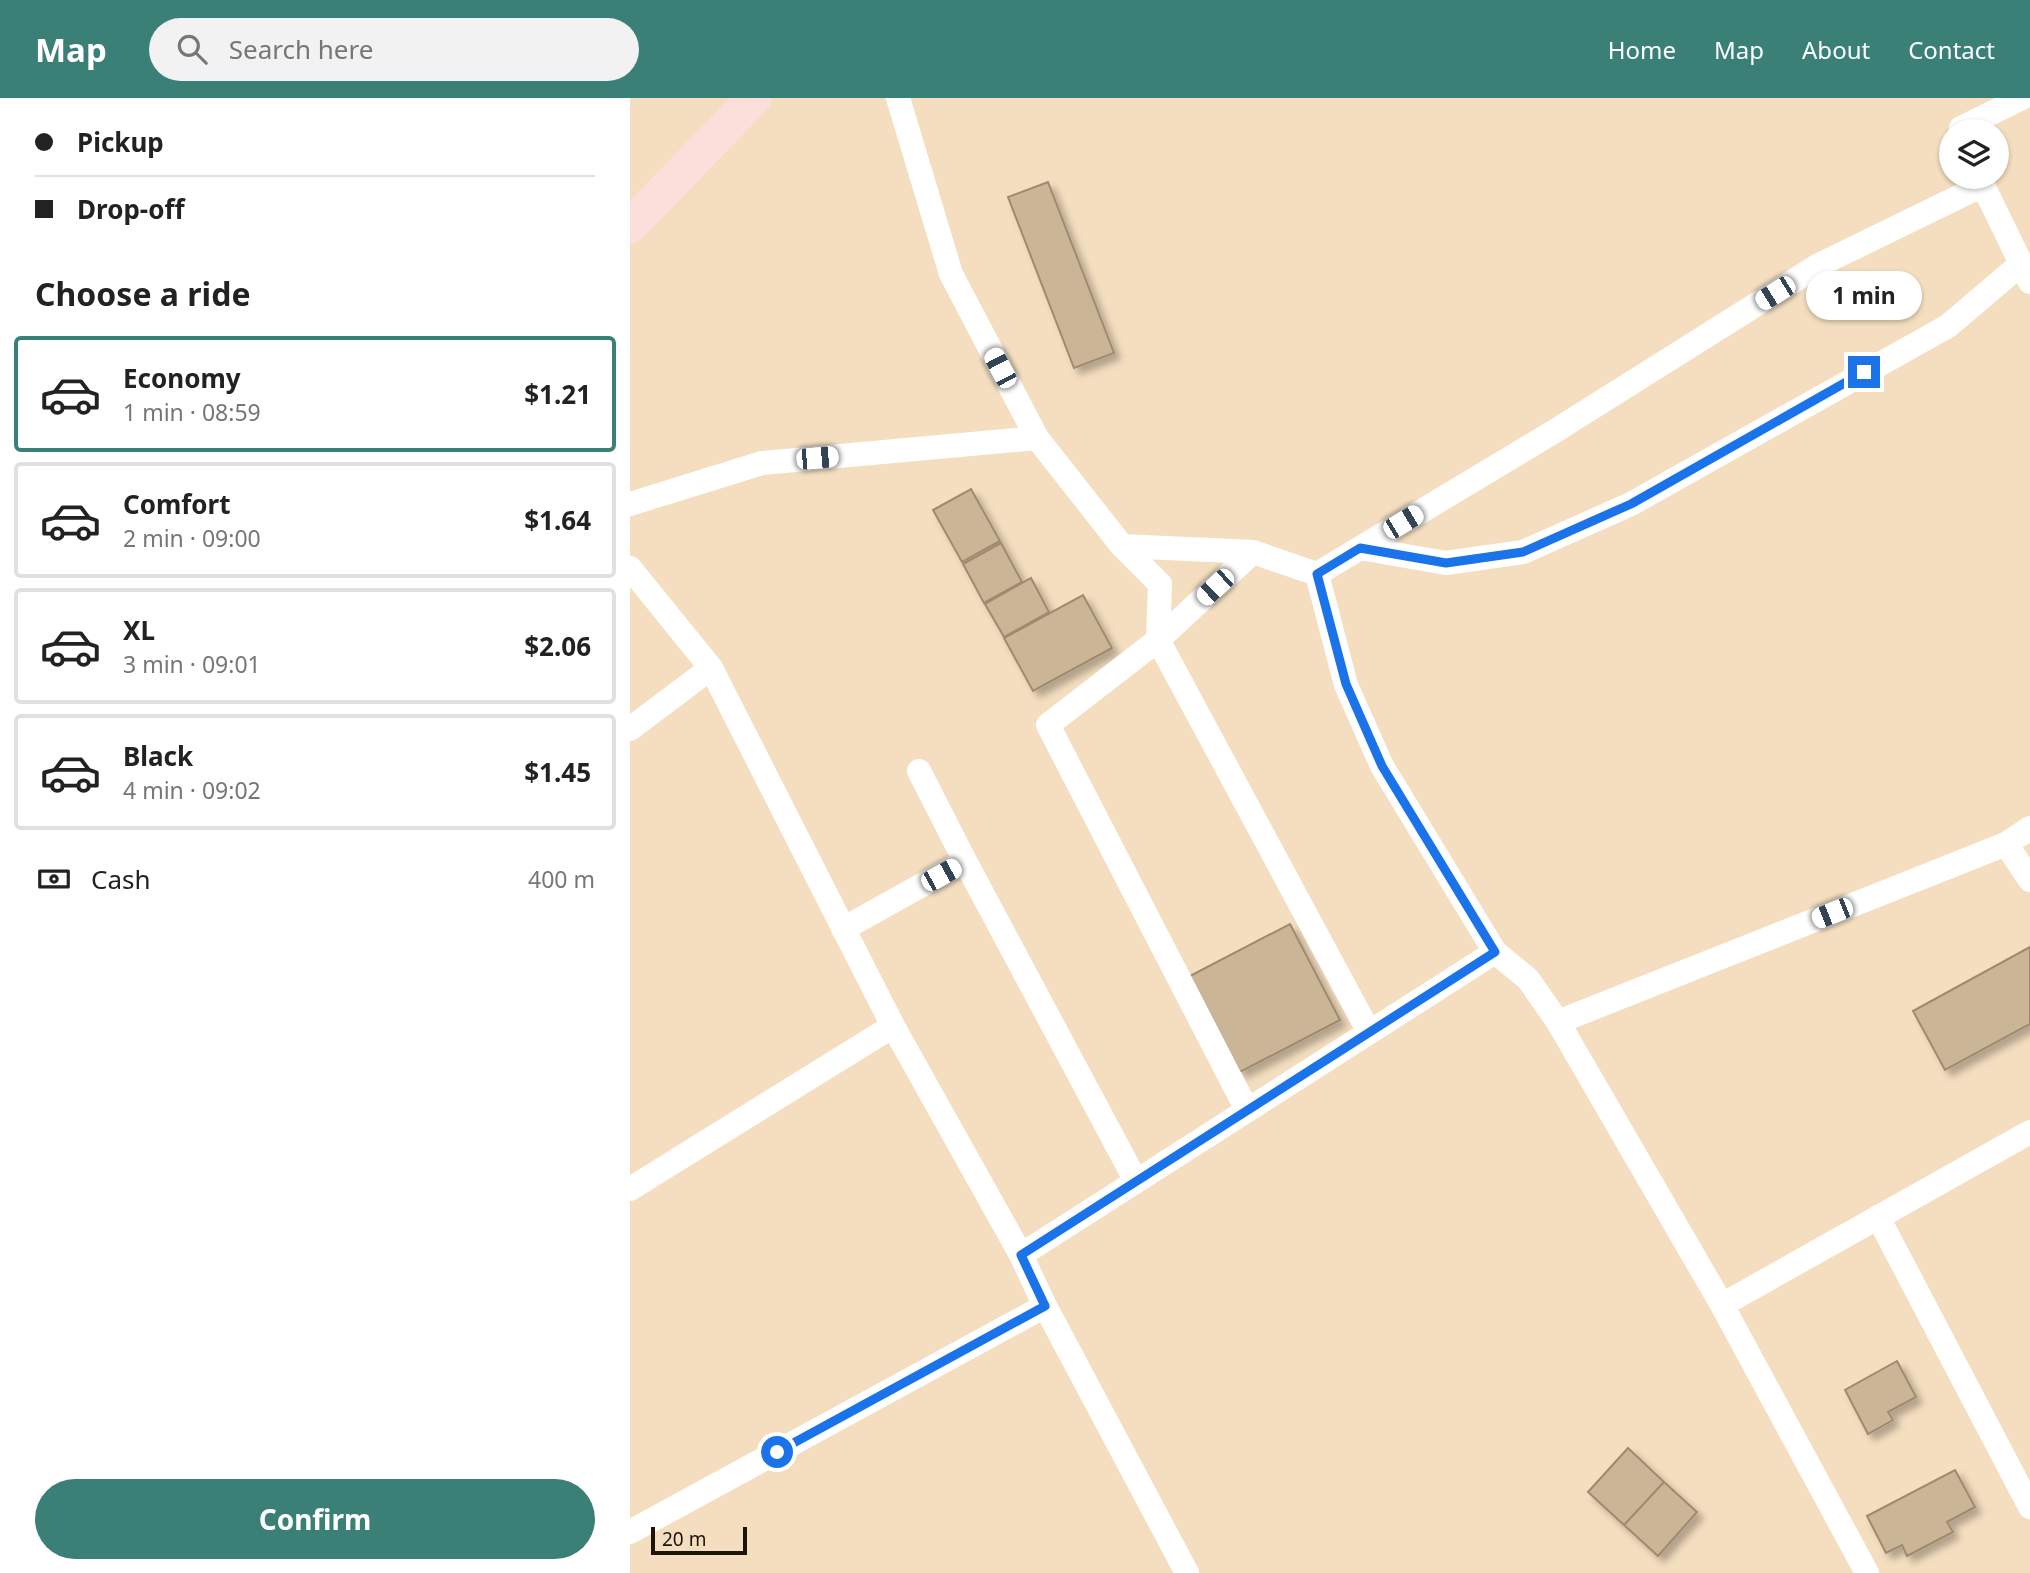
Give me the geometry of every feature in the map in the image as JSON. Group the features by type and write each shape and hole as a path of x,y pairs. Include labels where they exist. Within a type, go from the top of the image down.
{"street":[{"path":"630,226 754,98"},
{"path":"898,98 951,274 1037,438 1122,546 1160,584 1158,640 1369,1032"},
{"path":"1979,119 2022,98"},
{"path":"1317,574 1555,431 1819,265 1966,189"},
{"path":"1360,548 1446,563 1523,552 1631,504 1948,326 2026,273 1985,189"},
{"path":"630,504 762,463 1037,438"},
{"path":"1122,546 1253,552 1317,574"},
{"path":"1247,1110 1048,726 1158,640 1253,552"},
{"path":"630,568 711,668 893,1026 1021,1255 1045,1306 1187,1573"},
{"path":"1317,574 1346,684 1382,766 1495,952 1528,979 1558,1022 1722,1305 1867,1573"},
{"path":"630,729 711,668"},
{"path":"919,771 1136,1181"},
{"path":"1558,1022 2006,844 2030,828"},
{"path":"2006,844 2030,880"},
{"path":"843,929 965,861"},
{"path":"1021,1255 1495,952"},
{"path":"630,1189 893,1026"},
{"path":"1722,1305 2030,1132"},
{"path":"1878,1217 2030,1507"},
{"path":"630,1532 1045,1306"}],"building":[{"path":"1048,182 1114,353 1074,368 1008,197"},
{"path":"971,489 1000,541 962,562 933,510"},
{"path":"1001,543 1022,582 984,603 963,564"},
{"path":"1031,578 1049,612 1004,637 985,604"},
{"path":"1083,595 1112,648 1033,691 1004,638"},
{"path":"1290,924 1340,1020 1240,1072 1190,976"},
{"path":"2030,947 2030,1024 1945,1070 1913,1011"},
{"path":"1897,1361 1916,1397 1888,1412 1893,1420 1868,1434 1845,1390"},
{"path":"1628,1448 1664,1482 1624,1525 1588,1492"},
{"path":"1955,1470 1975,1507 1947,1522 1953,1532 1907,1556 1902,1545 1886,1553 1867,1516"},
{"path":"1664,1482 1697,1512 1658,1556 1624,1525"}],"route":[{"path":"777,1452 1045,1306 1021,1255 1495,952 1382,766 1346,684 1317,574 1360,548 1446,563 1523,552 1631,504 1864,372"}]}
